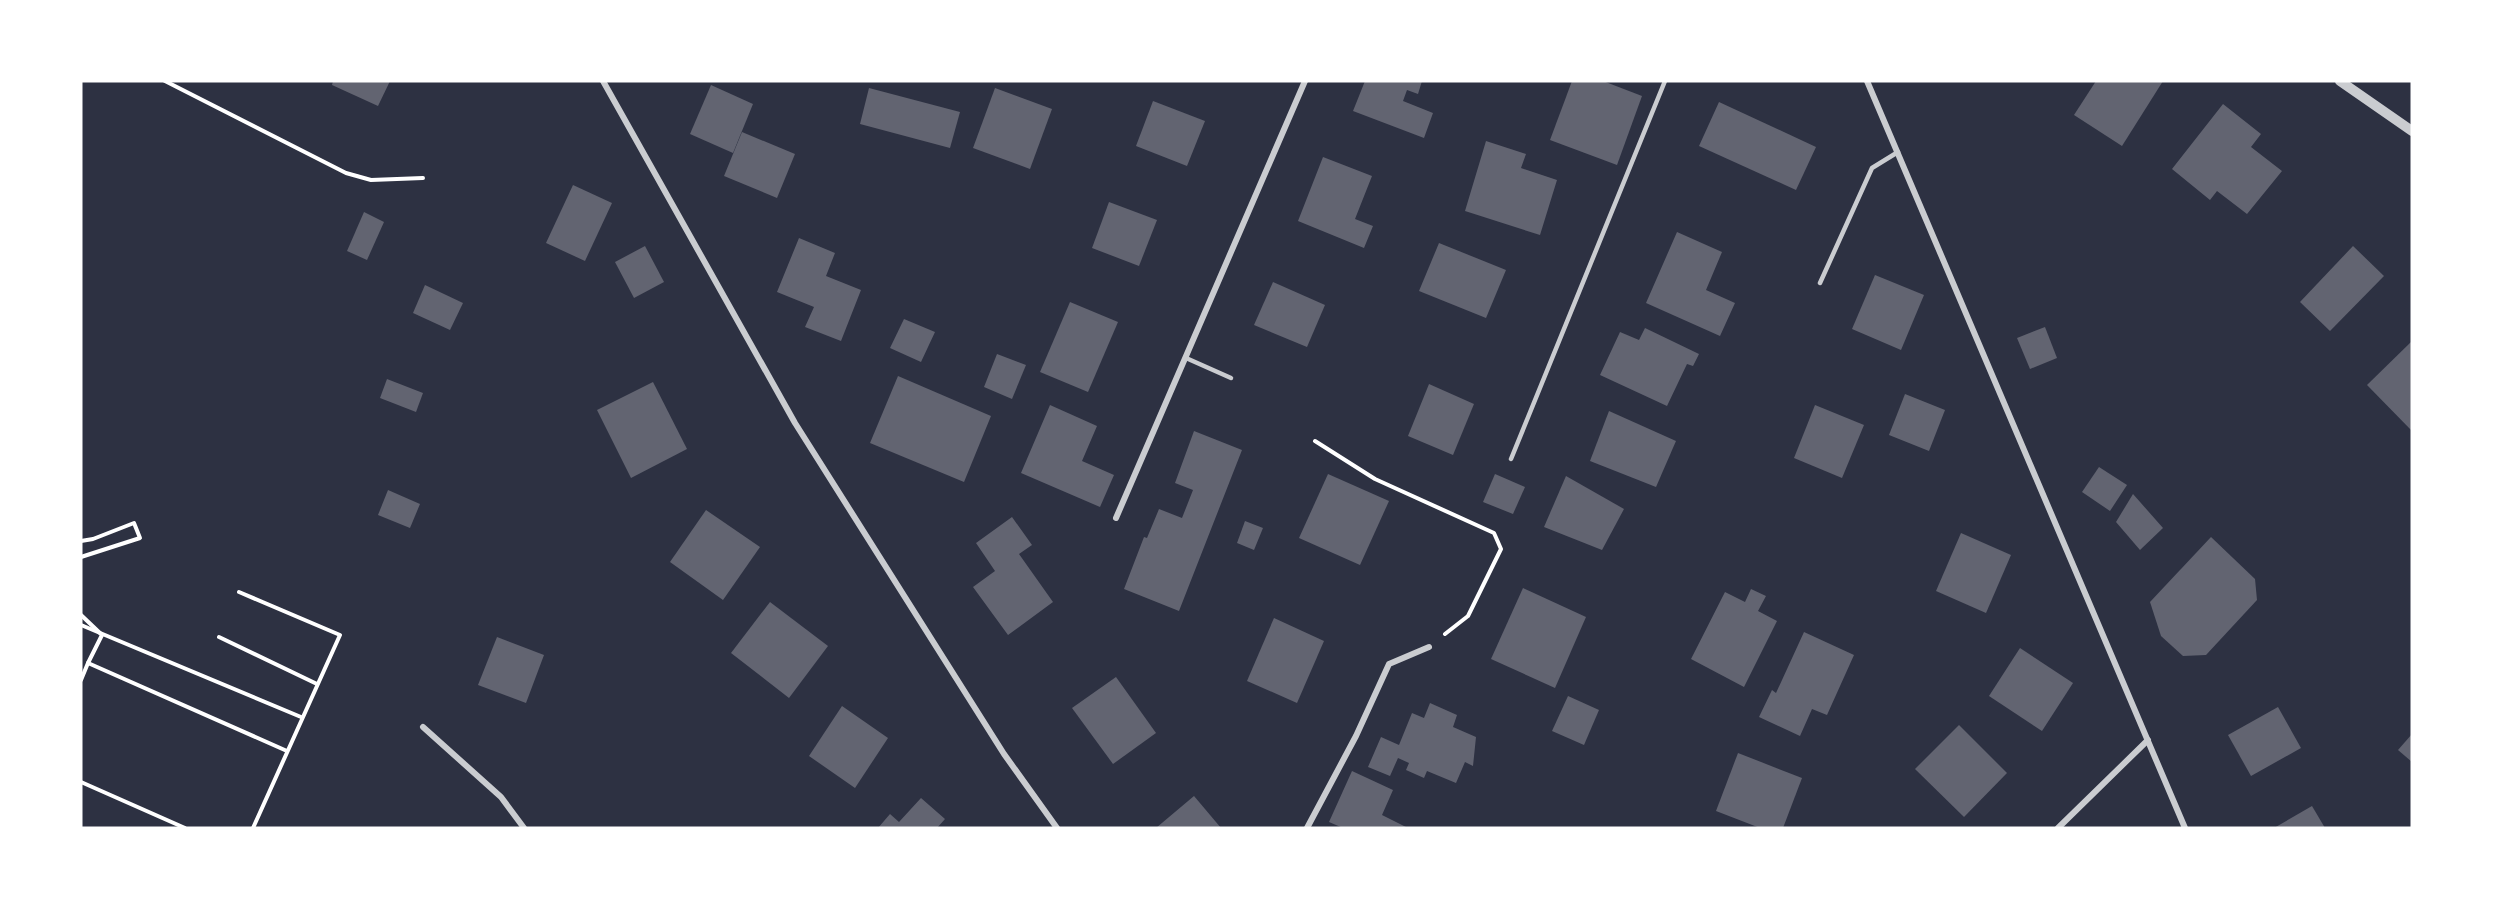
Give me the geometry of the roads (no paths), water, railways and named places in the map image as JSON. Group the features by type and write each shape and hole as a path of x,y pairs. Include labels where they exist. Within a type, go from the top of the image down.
{"street":[{"path":"603,81 795,423 1004,754 1058,828"},
{"path":"1116,518 1305,81"},
{"path":"1867,81 2185,828"},
{"path":"2340,81 2412,131"},
{"path":"1307,828 1356,736 1389,664 1429,647"},
{"path":"423,727 501,797 524,828"},
{"path":"2058,828 2148,740"}],"lane":[{"path":"1511,459 1665,81"},
{"path":"1820,283 1872,168 1898,152"},
{"path":"1186,357 1232,378"}]}
